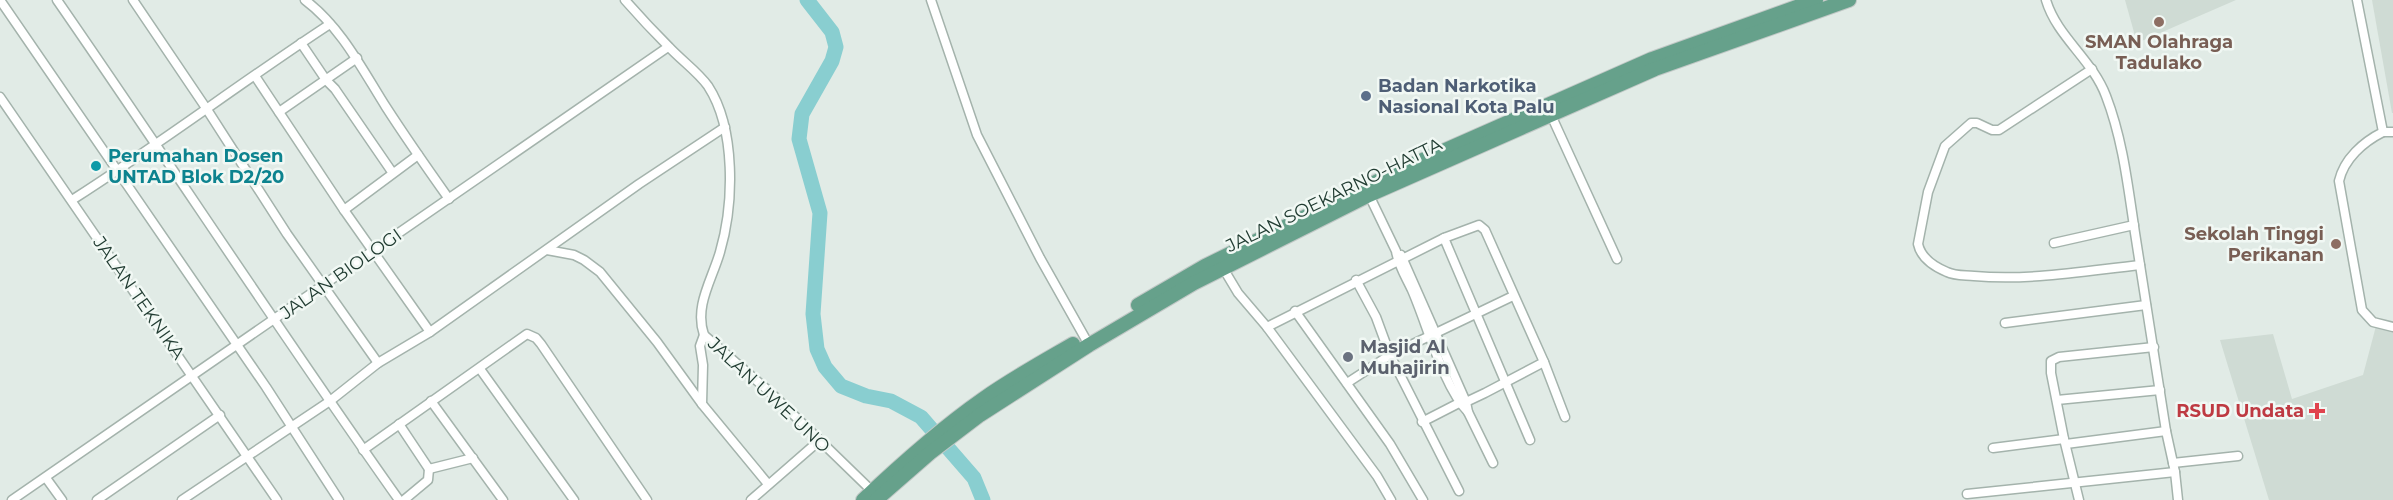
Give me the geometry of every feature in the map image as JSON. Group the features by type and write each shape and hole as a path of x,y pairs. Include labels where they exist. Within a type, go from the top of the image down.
{"main road":[{"name":"JALAN SOEKARNO-HATTA","path":"873,498 926,450 1016,378 1320,214 1369,195 1652,59 1810,6 1849,0"},
{"name":"JALAN SOEKARNO-HATTA","path":"1087,341 1205,266 1519,123 1551,115 1810,6"}],"street":[{"path":"0,0 237,346 339,500"},
{"path":"57,0 127,101 155,146 217,233 274,321 399,500"},
{"path":"133,0 287,234 378,363"},
{"path":"305,0 316,8 357,58 448,199"},
{"name":"JALAN UWE UNO","path":"625,0 707,85 719,107 725,127 728,150 727,225 702,302 700,325 704,335 771,393 873,498"},
{"path":"931,0 977,135 1040,258 1087,341"},
{"path":"2046,0 2059,27 2092,69 2106,96 2123,154 2178,500"},
{"path":"2357,0 2382,132"},
{"path":"72,200 155,146 206,108 330,24"},
{"path":"301,43 392,172"},
{"name":"JALAN BIOLOGI","path":"12,500 668,47"},
{"path":"279,112 357,58"},
{"path":"2092,69 1999,130 1971,123 1945,146 1928,192 1918,244 1929,261 1948,273 1956,275 1997,278 2043,276 2140,265"},
{"path":"255,76 429,332"},
{"name":"JALAN TEKNIKA","path":"0,97 277,500"},
{"path":"1551,115 1617,259"},
{"path":"182,500 330,401 378,363 429,332 684,153 725,127"},
{"path":"2393,132 2382,132 2365,142 2343,170 2339,182 2362,310 2373,322 2393,327"},
{"path":"344,210 418,154"},
{"path":"1369,195 1401,259 1412,290 1493,463"},
{"path":"2054,243 2134,225"},
{"path":"1266,327 1444,238 1475,226 1482,226 1544,362 1565,417"},
{"path":"1444,238 1530,440"},
{"path":"547,250 574,255 600,272 657,342 702,404 768,484"},
{"path":"1223,268 1238,293 1377,476 1391,500"},
{"path":"1356,280 1376,317 1390,355 1422,422 1459,492"},
{"path":"1347,383 1390,355 1513,296"},
{"path":"2005,323 2146,305"},
{"path":"1295,311 1390,444 1423,500"},
{"path":"363,450 527,334 536,338 647,500"},
{"path":"702,404 703,365 700,346 704,335"},
{"path":"2079,500 2051,373 2051,361 2054,358 2070,355 2154,347"},
{"path":"1422,422 1544,362"},
{"path":"480,369 574,500"},
{"path":"2057,400 2160,390"},
{"path":"431,401 503,500"},
{"path":"97,500 220,415"},
{"path":"399,424 429,469 428,480 404,500"},
{"path":"1993,448 2166,432"},
{"path":"751,500 819,440"},
{"path":"1967,494 2075,483 2238,456"},
{"path":"429,469 473,458"},
{"path":"46,478 62,500"}],"shaded area":[{"name":"SMAN Olahraga Tadulako","path":"2125,0 2236,0 2137,43"},
{"path":"2372,0 2393,0 2393,113 2392,113"},
{"name":"RSUD Undata","path":"2376,326 2393,331 2393,500 2269,500 2220,340 2273,334 2292,399 2363,375"}],"waterway":[{"path":"807,0 832,32 836,47 832,61 802,114 799,139 820,213 813,314 817,349 825,367 841,386 866,396 891,401 921,417 974,478 983,500"}],"place":[{"name":"SMAN Olahraga Tadulako","path":"2159,22"},
{"name":"Badan Narkotika Nasional Kota Palu","path":"1366,96"},
{"name":"Perumahan Dosen UNTAD Blok D2/20","path":"96,166"},
{"name":"Sekolah Tinggi Perikanan","path":"2336,244"},
{"name":"Masjid Al Muhajirin","path":"1348,357"},
{"name":"RSUD Undata","path":"2317,411"}]}
